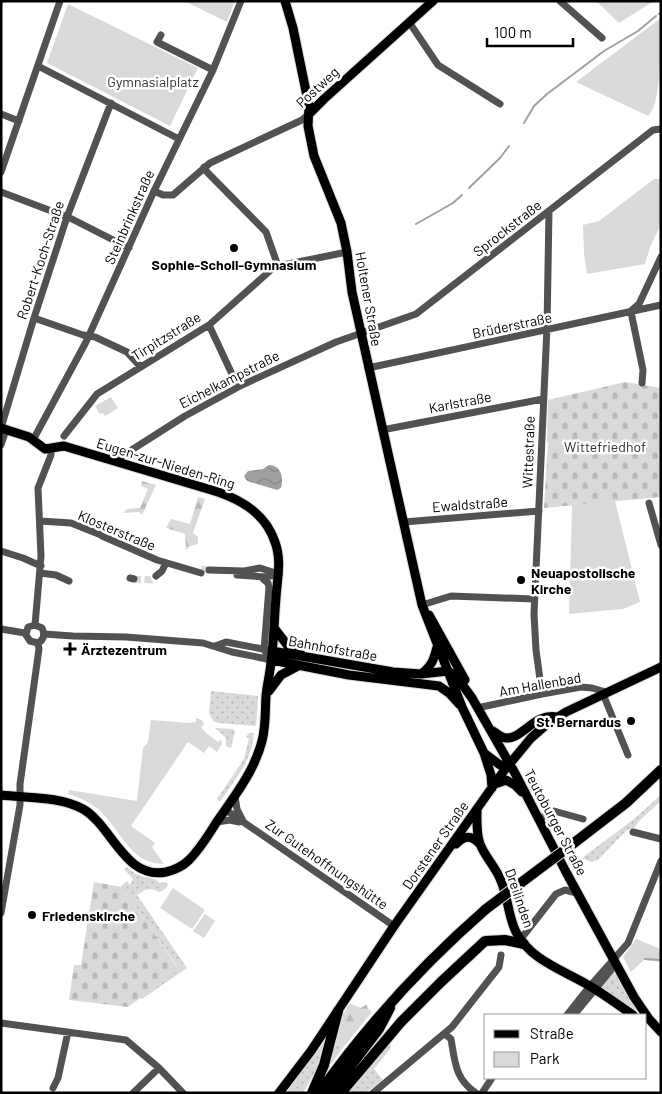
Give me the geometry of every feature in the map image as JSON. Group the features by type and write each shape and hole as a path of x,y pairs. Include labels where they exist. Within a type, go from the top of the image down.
{"highway":[{"path":"319,1093 362,1036 432,958 486,910 639,791 661,770"},
{"path":"639,791 661,779"},
{"path":"341,1093 401,1022 440,982 485,941 505,940 522,942"},
{"path":"330,1093 379,1029 398,994"},
{"path":"312,1093 324,1065 338,1011"}],"main road":[{"name":"Holtener Straße","path":"285,1 309,106 308,129 314,156 338,215 347,252 360,334 422,604 437,647 484,753 493,786"},
{"name":"Postweg","path":"309,114 434,1"},
{"name":"Eugen-zur-Nieden-Ring","path":"1,795 60,801 83,809 100,823 131,861 143,869 155,872 171,871 187,862 235,796 250,772 261,745 266,712 269,654 275,629 279,574 277,550 270,531 257,513 247,505 218,492 64,446 51,449 42,448 33,440 4,429"},
{"name":"Holtener Straße","path":"422,604 455,660 472,698"},
{"path":"275,629 288,646 308,658"},
{"path":"421,674 433,662 437,647"},
{"name":"Bahnhofstraße","path":"269,654 308,658 393,672 449,673"},
{"name":"Bahnhofstraße","path":"269,654 298,666 349,675 439,686"},
{"path":"455,660 449,673 439,686 462,706"},
{"path":"266,694 281,675 298,666"},
{"name":"Dorstener Straße","path":"279,1093 311,1051 394,926 493,786 530,738 558,717 661,667"},
{"name":"Holtener Straße","path":"449,673 460,679 509,764"},
{"path":"490,729 502,737 512,737 544,716 558,717"},
{"path":"484,753 500,765 509,764"},
{"name":"Teutoburger Straße","path":"509,764 516,774 577,893 646,1014"},
{"path":"493,786 503,780 510,782 527,797"},
{"name":"Dreilinden","path":"477,810 477,829 480,844 500,879 507,898 510,918 522,942 543,960 592,987"},
{"path":"441,860 464,837 473,838 480,844"},
{"path":"592,987 631,1014"},
{"name":"Teutoburger Straße","path":"647,1015 661,1033"},
{"name":"Teutoburger Straße","path":"647,1025 661,1033"}],"street":[{"path":"1,172 60,1"},
{"name":"Steinbrinkstraße","path":"33,440 89,335 154,191 212,70 241,1"},
{"path":"560,1 602,38"},
{"path":"409,22 433,60 450,73 500,104"},
{"path":"161,35 157,42 212,70"},
{"path":"38,66 179,139"},
{"name":"Robert-Koch-Straße","path":"1,444 34,318 67,217 111,104"},
{"path":"1,114 19,121"},
{"name":"Postweg","path":"154,191 163,195 173,195 204,167 219,158 302,120 309,114"},
{"name":"Sprockstraße","path":"360,334 416,314 653,130 661,129"},
{"path":"204,167 266,232 278,266"},
{"path":"1,192 67,217 129,248"},
{"name":"Wittestraße","path":"542,694 535,642 534,599 539,511 549,212"},
{"name":"Tirpitzstraße","path":"64,436 97,394 209,325 272,269 278,266 347,252"},
{"path":"642,382 643,370 631,312 639,304 661,257"},
{"name":"Brüderstraße","path":"368,368 661,306"},
{"path":"34,318 83,335 95,337 128,352 140,366"},
{"path":"209,325 238,387"},
{"name":"Eichelkampstraße","path":"120,463 122,456 185,416 238,387 295,360 360,334"},
{"name":"Karlstraße","path":"382,430 543,399"},
{"path":"35,625 41,570 38,488 51,455 51,449"},
{"path":"649,503 661,545"},
{"name":"Ewaldstraße","path":"404,522 539,511"},
{"name":"Klosterstraße","path":"40,520 71,524 166,563 184,568 263,578 279,574"},
{"path":"1,551 23,558 41,570 68,581"},
{"path":"156,576 162,571 166,563"},
{"name":"Klosterstraße","path":"205,572 244,571 260,568 279,574"},
{"name":"Eugen-zur-Nieden-Ring","path":"263,578 270,588 269,654"},
{"path":"422,604 451,596 534,599"},
{"path":"35,625 42,628 44,634 42,640 38,643 27,638 28,627 35,625"},
{"path":"1,629 26,633"},
{"name":"Bahnhofstraße","path":"44,634 126,637 203,643 232,652 269,654"},
{"name":"Bahnhofstraße","path":"214,646 226,642 269,654"},
{"path":"1,913 20,797 20,784 39,649 38,643"},
{"name":"Am Hallenbad","path":"477,708 542,694 587,687 605,693"},
{"path":"605,693 628,755"},
{"name":"Zur Gutehoffnungshütte","path":"235,796 237,809 245,823"},
{"name":"Zur Gutehoffnungshütte","path":"226,810 394,926"},
{"path":"539,819 554,811 583,819"},
{"name":"Zur Gutehoffnungshütte","path":"217,822 230,820 245,823"},
{"path":"633,832 661,838"},
{"path":"568,1014 628,943 661,861"},
{"name":"Teutoburger Straße","path":"522,942 558,892 566,890 577,893"},
{"path":"374,1093 452,1028 499,967 501,955"},
{"path":"569,975 581,990 581,998"},
{"path":"575,1014 592,987"},
{"path":"1,1023 126,1040 159,1068 183,1093"},
{"path":"53,1088 58,1078 68,1032"},
{"path":"445,1034 451,1039 455,1063 463,1082 476,1093"},
{"path":"133,1093 159,1068"},
{"path":"482,1093 491,1079"}],"green space":[{"path":"184,1 235,1 227,22"},
{"path":"596,1 654,1 619,23"},
{"name":"Gymnasialplatz","path":"68,4 198,68 170,126 47,63"},
{"path":"661,18 661,55 658,85 653,109 648,116 576,82"},
{"path":"654,179 661,179 661,224 650,247 645,264 587,274 583,225 599,221"},
{"name":"Wittefriedhof","path":"625,382 661,388 661,497 544,508 548,443 548,400"},
{"path":"111,397 118,408 105,416 103,413 100,414 95,406"},
{"path":"142,481 156,485 142,515 139,512 123,513 127,509 140,508 148,489 141,486"},
{"path":"198,497 205,499 193,533 198,537 198,544 190,546 186,550 185,534 166,528 171,519 190,524"},
{"path":"615,501 640,602 623,609 569,614 572,505"},
{"path":"211,691 258,696 256,726 213,721 209,713"},
{"path":"196,718 202,720 204,725 201,727 206,733 218,742 221,739 222,744 217,752 209,746 204,753 188,742 131,826 155,843 152,847 164,864 144,859 129,847 100,811 83,800 68,794 69,790 137,801 143,748 148,742 151,720 190,723 196,722"},
{"path":"215,728 232,729 235,731 231,748 226,746 226,738"},
{"path":"249,733 254,733 252,747 245,765 220,802 217,799 244,759 249,738 246,737"},
{"path":"661,795 661,801 634,828 627,830 598,860 591,862 582,858 634,819"},
{"path":"127,867 134,873 155,879 160,883 166,882 168,884 160,892 150,889 137,895 187,968 142,999 140,998 179,969 121,886 127,881 130,885 133,879 124,869"},
{"path":"94,882 122,887 179,970 128,1007 69,1000 74,965 81,965"},
{"path":"173,888 205,910 192,929 160,908"},
{"path":"205,914 215,921 204,938 193,931"},
{"path":"636,939 661,949 661,962 644,960 631,972 623,957"},
{"path":"613,972 616,973 641,1014 636,1014 600,989"},
{"path":"350,1003 340,1026 337,1041 340,1047 345,1045 323,1075 340,1019"},
{"path":"351,1004 361,1008 367,1004 368,1009 372,1012 345,1045 340,1047 337,1041 340,1026"},
{"path":"327,1038 320,1063 303,1093 286,1093"},
{"path":"390,1041 391,1048 374,1069 383,1080 366,1093 345,1093"}],"water":[{"path":"269,465 276,467 282,476 281,488 277,490 247,481 244,476 248,471 263,469"}],"waterway":[{"path":"524,123 534,106 547,94 604,51 638,31 656,16"},
{"path":"469,188 500,158 509,146"},
{"path":"416,224 453,203 462,195"},
{"path":"645,959 661,960"}],"tunnel":[{"path":"201,569 209,570"},
{"path":"134,579 151,580 156,576"}],"place":[{"name":"Sophie-Scholl-Gymnasium","path":"234,248"},
{"name":"Neuapostolische Kirche","path":"521,580"},
{"name":"Ärztezentrum","path":"70,649"},
{"name":"St. Bernardus","path":"631,721"},
{"name":"Friedenskirche","path":"32,915"}]}
